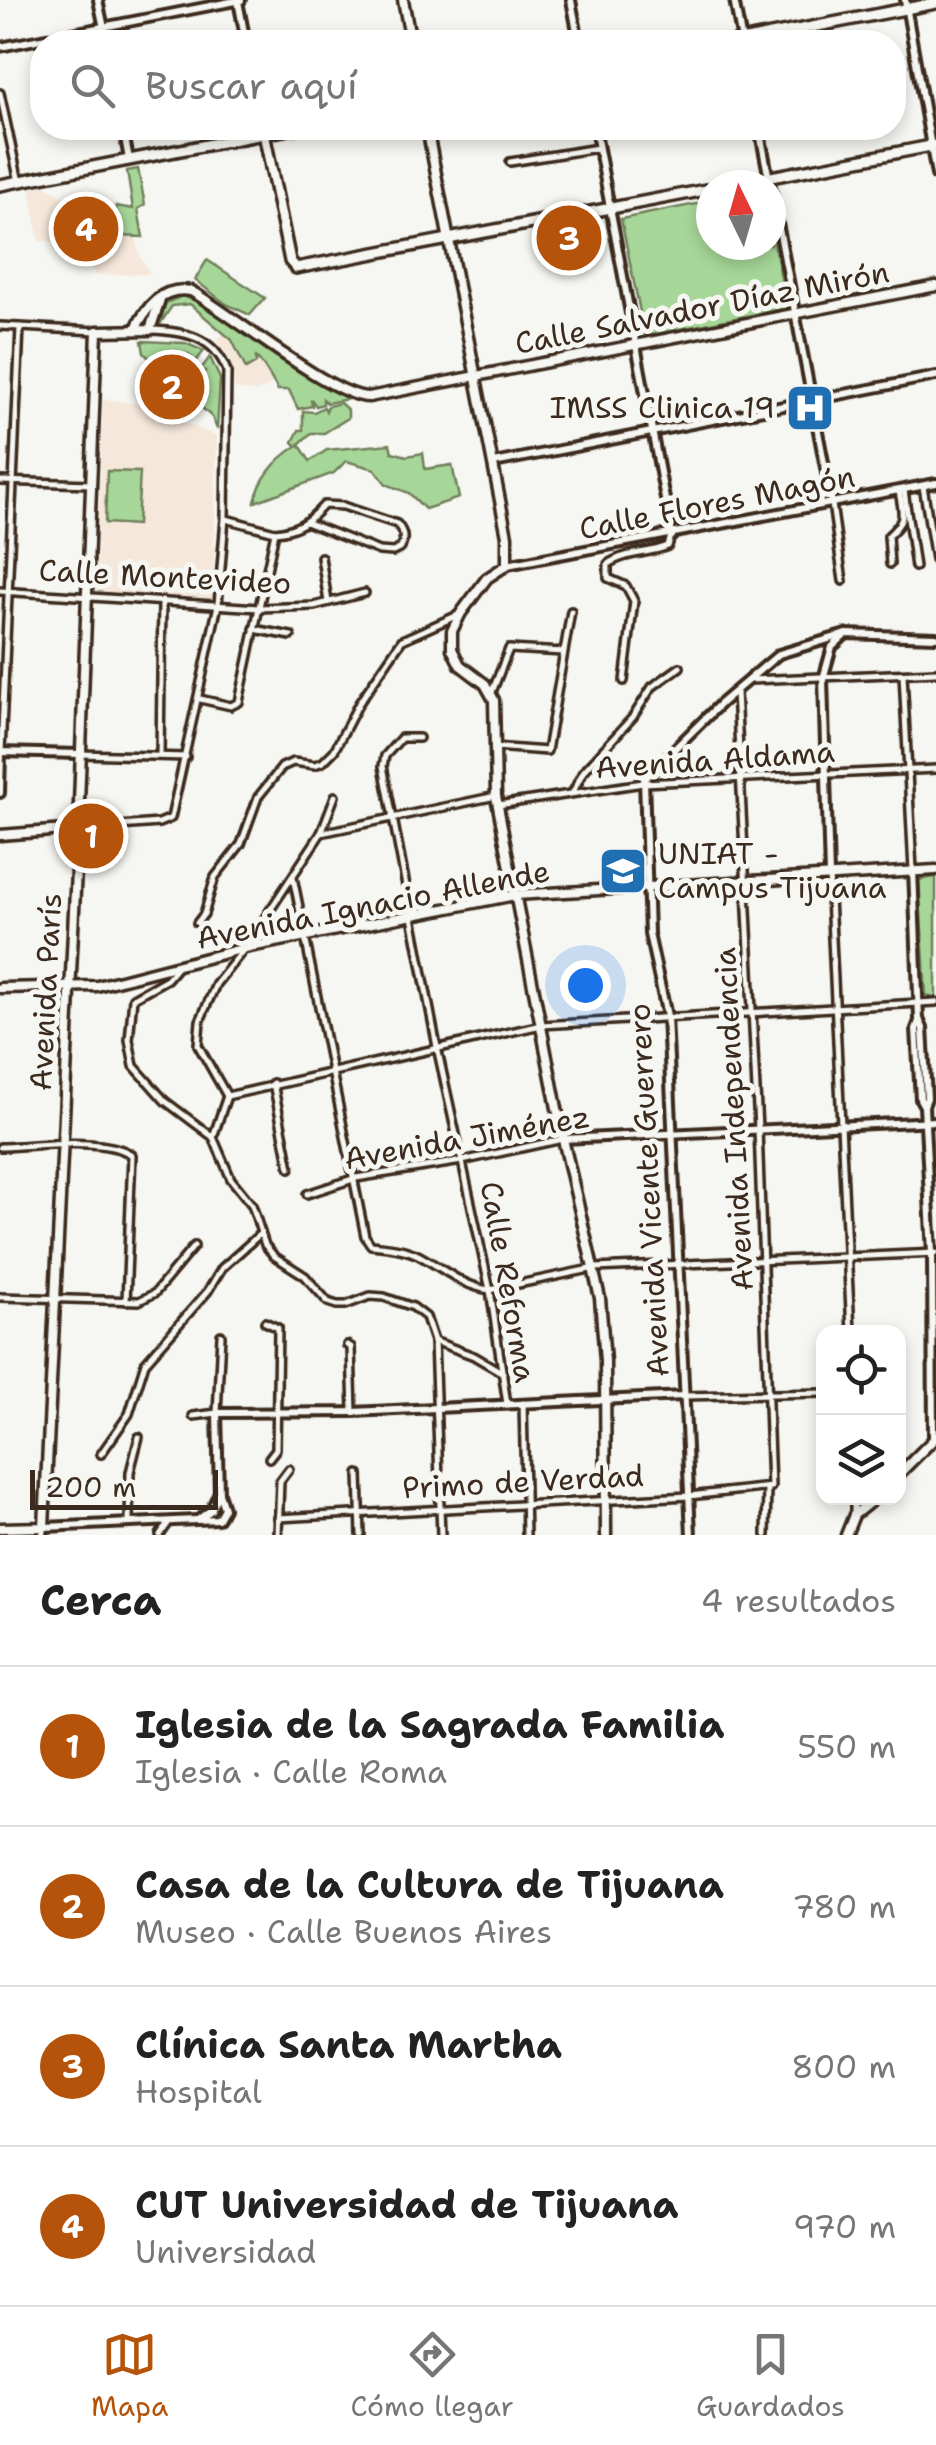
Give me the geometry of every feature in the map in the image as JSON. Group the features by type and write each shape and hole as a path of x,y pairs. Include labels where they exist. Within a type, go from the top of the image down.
{"main road":[{"path":"403,0 409,30"},
{"path":"794,30 906,5 936,4"},
{"path":"0,186 215,140"},
{"path":"265,140 292,265 301,268 696,192"},
{"path":"429,140 507,536 507,565 487,578 461,613 451,640 455,658 492,692 497,800 563,1139 595,1268 605,1361 606,1535"},
{"path":"786,179 933,146"},
{"name":"Calle Salvador Díaz Mirón","path":"161,296 178,289 190,290 326,381 360,397 936,286"},
{"path":"135,330 148,306 161,296"},
{"path":"97,331 150,330 161,296"},
{"name":"Avenida París","path":"43,1531 78,830 97,331"},
{"path":"0,835 78,830"},
{"name":"Avenida Ignacio Allende","path":"0,988 97,986 244,948 515,895 936,870"},
{"path":"906,1467 935,1438"},
{"path":"846,1535 854,1516 866,1505"},
{"path":"0,1528 43,1531"}],"street":[{"path":"98,0 105,30"},
{"path":"88,30 239,0 244,30"},
{"path":"570,0 576,30"},
{"path":"734,0 738,30"},
{"path":"906,5 936,175"},
{"path":"0,47 30,41"},
{"path":"0,93 18,182"},
{"path":"125,140 128,158"},
{"path":"597,140 672,536 668,546 608,564 608,578 626,586 634,601 624,681"},
{"path":"761,140 767,170"},
{"path":"510,162 598,148"},
{"path":"786,260 814,400 843,580"},
{"path":"0,326 97,331"},
{"path":"0,793 4,591 20,327"},
{"path":"78,830 160,823 171,818 218,605 225,518 228,381 224,360 200,337 150,330"},
{"path":"494,463 936,376"},
{"path":"0,481 91,484"},
{"name":"Calle Flores Magón","path":"507,565 936,483"},
{"path":"924,486 935,559"},
{"path":"890,564 888,536 903,519 902,490"},
{"path":"902,490 915,567"},
{"path":"225,518 275,532 308,523 324,505 335,504 397,524 403,533 402,548 387,553 308,523"},
{"path":"200,699 237,705 275,532"},
{"path":"321,557 328,602"},
{"name":"Calle Montevideo","path":"4,591 258,608 328,602 365,593"},
{"path":"160,756 162,600"},
{"path":"494,747 547,752 571,611"},
{"path":"197,924 215,877 242,844 258,797 282,767 293,762 324,762 402,640 461,613"},
{"path":"254,629 291,636"},
{"path":"643,783 645,776 778,654 846,634 936,636"},
{"path":"846,634 832,648 824,679 829,875 851,1325"},
{"path":"492,692 509,648 564,652"},
{"path":"573,792 583,772 633,716 656,682 680,666"},
{"path":"746,680 936,672"},
{"path":"903,674 919,1019 916,1028 934,1253 935,1438"},
{"name":"Avenida Independencia","path":"736,690 769,1395 766,1535"},
{"name":"Calle Reforma","path":"419,738 401,738 383,760 437,1046 490,1290 507,1404"},
{"path":"0,752 186,758"},
{"name":"Avenida Aldama","path":"321,833 392,816 643,783 936,769"},
{"name":"Avenida Vicente Guerrero","path":"643,783 651,950 667,1016 692,1535"},
{"path":"213,1137 227,1096 198,1044 197,1032 216,984 321,833 335,796"},
{"path":"293,877 366,1241 418,1256 447,1275 490,1290 595,1268 934,1253"},
{"path":"180,964 167,979 134,998 130,1040 134,1066 165,1101 213,1137 231,1179 252,1206 274,1256 305,1276 328,1302 346,1305 370,1296 384,1297 413,1307 426,1317 434,1340 441,1535"},
{"path":"227,1096 541,1024 936,1002"},
{"path":"273,1083 290,1168"},
{"name":"Avenida Jiménez","path":"308,1194 356,1178 563,1139 936,1121"},
{"path":"0,1148 92,1145 125,1150 132,1155 126,1301"},
{"path":"102,1454 129,1414 145,1364 208,1291 222,1268 262,1233"},
{"path":"0,1297 140,1301 154,1293 194,1246"},
{"path":"265,1322 278,1328 276,1449 268,1458"},
{"path":"43,1531 129,1521 218,1519 222,1513 217,1414 221,1336"},
{"path":"434,1340 474,1356 503,1374"},
{"path":"347,1345 351,1347 354,1364 353,1412"},
{"path":"194,1416 816,1393"},
{"path":"523,1403 526,1535"},
{"path":"129,1521 130,1472 139,1437"},
{"path":"278,1535 280,1481 289,1469"},
{"path":"359,1474 361,1535"},
{"name":"Primo de Verdad","path":"278,1518 689,1496 769,1488"},
{"path":"854,1505 854,1516"},
{"path":"160,1535 170,1520"}],"shaded area":[{"path":"45,185 84,211 107,204 133,209 139,255 150,274 94,275 93,270 66,254 66,242 39,241 30,188"},
{"path":"224,333 260,360 272,384 257,392 235,389 231,361 216,340"},
{"path":"103,399 137,404 217,436 213,599 96,591"}],"green space":[{"path":"138,169 145,205 138,209 143,237 118,236 116,206 133,209 127,171"},
{"path":"696,204 696,260 777,260 787,308 645,336 621,219"},
{"path":"207,260 265,298 250,315 226,304 195,280"},
{"path":"182,296 204,304 348,399 327,403 323,399 323,404 316,406 311,399 312,406 298,409 289,390 278,390 256,357 256,363 246,369 232,340 190,304 172,306 160,324 166,303"},
{"path":"142,341 185,343 204,351 196,361 188,354 184,359 191,367 182,378 160,358 154,363 144,353"},
{"path":"210,357 220,379 217,429 212,417 200,406 205,399 188,384 199,371 203,375 205,371 201,369"},
{"path":"340,403 348,410 348,418 324,433 311,433 299,444 310,461 327,450 390,444 392,452 407,456 423,453 425,469 452,465 459,498 425,509 409,493 386,484 375,469 346,461 334,473 255,502 270,470 297,446 293,442 299,430 303,430 303,411 314,412 324,407 326,411 328,406"},
{"path":"107,471 140,472 137,525 105,523"},
{"path":"936,877 936,998 926,995 919,880"}],"place":[{"name":"CUT Universidad de Tijuana","path":"86,229"},
{"name":"Clínica Santa Martha","path":"569,238"},
{"name":"Casa de la Cultura de Tijuana","path":"172,387"},
{"name":"IMSS Clinica 19","path":"810,408"},
{"name":"Iglesia de la Sagrada Familia","path":"91,836"},
{"name":"UNIAT - Campus Tijuana","path":"623,871"}]}
